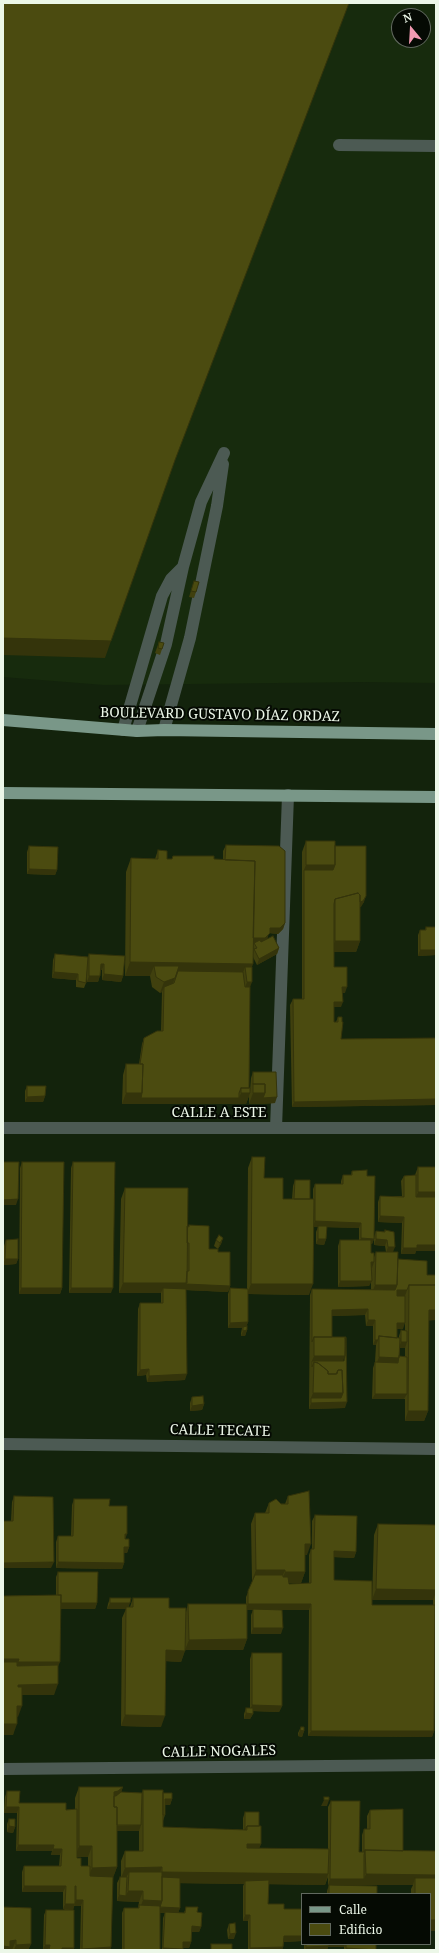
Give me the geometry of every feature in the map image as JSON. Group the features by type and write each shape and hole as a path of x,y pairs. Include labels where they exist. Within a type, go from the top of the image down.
{"main road":[{"name":"BOULEVARD GUSTAVO DÍAZ ORDAZ","path":"3,720 138,731 164,730 436,734"},
{"path":"3,793 436,797"}],"street":[{"path":"339,146 436,146"},
{"path":"138,731 166,644 183,567 201,502 224,453 217,506 190,638 164,730"},
{"path":"123,730 162,596 171,579 183,567"},
{"path":"276,1128 288,795"},
{"name":"CALLE A ESTE","path":"3,1128 436,1128"},
{"name":"CALLE TECATE","path":"3,1444 436,1448"},
{"name":"CALLE NOGALES","path":"3,1769 436,1765"}],"shaded area":[{"path":"3,3 436,3 436,683 364,682 104,685 3,677"}],"building":[{"path":"3,3 349,3 175,460 111,641 3,638"},
{"path":"194,581 199,582 196,592 191,591"},
{"path":"159,642 164,643 162,649 158,648"},
{"path":"306,841 335,841 335,865 306,865"},
{"path":"226,845 279,846 285,851 285,923 280,928 270,928 270,933 265,938 253,938 255,861 225,860"},
{"path":"29,846 58,847 57,870 29,869"},
{"path":"335,846 366,846 366,896 363,901 360,902 360,895 358,893 335,899 334,967 347,967 347,987 342,987 343,1002 334,1002 334,1022 338,1022 338,1017 342,1017 343,1022 341,1039 436,1038 436,1099 294,1102 293,999 304,999 304,870 333,870 335,865"},
{"path":"158,850 167,851 167,859 172,859 173,856 214,856 214,859 255,861 253,964 130,962 131,858 158,859"},
{"path":"358,893 360,895 360,941 335,941 335,899"},
{"path":"426,927 436,927 436,950 420,950 420,930 426,930"},
{"path":"273,936 279,948 259,959 254,949 257,948 254,943 260,940 261,942"},
{"path":"55,954 88,957 86,983 78,981 78,974 54,972"},
{"path":"89,954 125,956 123,976 104,974 104,964 101,964 100,976 89,976"},
{"path":"154,966 179,966 175,978 164,982 156,977"},
{"path":"245,967 252,967 252,982 247,982"},
{"path":"178,971 243,972 245,987 250,987 249,1088 241,1088 239,1098 141,1098 143,1064 140,1064 144,1038 157,1031 163,1031 164,987 174,983"},
{"path":"126,1064 143,1064 142,1093 126,1093"},
{"path":"253,1072 276,1072 277,1097 263,1098 265,1093 265,1084 253,1084"},
{"path":"253,1084 265,1084 265,1093 253,1093"},
{"path":"27,1086 46,1086 45,1096 27,1097"},
{"path":"241,1088 250,1088 250,1093 241,1093"},
{"path":"252,1157 265,1157 264,1178 283,1178 283,1199 314,1199 313,1284 251,1284"},
{"path":"3,1162 19,1162 18,1199 3,1200"},
{"path":"22,1162 64,1162 62,1288 21,1288"},
{"path":"73,1162 115,1162 113,1288 71,1288"},
{"path":"418,1167 436,1167 436,1192 418,1192"},
{"path":"367,1170 367,1176 375,1176 374,1239 361,1238 361,1223 315,1221 315,1184 343,1184 343,1175 352,1175 352,1171"},
{"path":"416,1175 416,1197 436,1197 436,1245 417,1245 417,1248 403,1248 404,1217 380,1216 380,1196 404,1197 404,1176"},
{"path":"295,1180 310,1180 310,1199 294,1199"},
{"path":"125,1188 188,1188 187,1283 123,1283"},
{"path":"189,1225 209,1226 209,1249 218,1249 218,1252 230,1252 230,1286 186,1284 187,1271 189,1271 189,1243 187,1243 187,1226 189,1227"},
{"path":"318,1226 327,1226 326,1239 318,1239"},
{"path":"385,1230 394,1232 395,1247 388,1247 387,1240 376,1239 376,1231 385,1232"},
{"path":"219,1235 223,1238 220,1243 216,1240"},
{"path":"18,1239 18,1259 5,1259 6,1240"},
{"path":"340,1240 371,1240 371,1253 374,1253 374,1262 371,1262 372,1281 340,1281"},
{"path":"376,1252 398,1252 397,1285 375,1285"},
{"path":"398,1259 427,1261 427,1275 436,1275 436,1285 409,1285 407,1290 397,1290 397,1296 405,1296 405,1323 397,1323 397,1338 379,1336 378,1340 375,1340 375,1320 368,1320 368,1309 332,1310 332,1337 314,1337 312,1342 312,1289 395,1290 397,1285"},
{"path":"409,1285 436,1285 436,1310 429,1310 428,1411 408,1411"},
{"path":"163,1288 186,1289 187,1374 149,1376 149,1369 140,1370 140,1303 163,1303"},
{"path":"230,1288 248,1289 248,1322 230,1323"},
{"path":"247,1326 247,1330 243,1331 243,1327"},
{"path":"401,1330 407,1331 407,1342 401,1342"},
{"path":"379,1336 400,1338 399,1358 379,1357"},
{"path":"314,1337 346,1337 345,1356 314,1356"},
{"path":"345,1338 347,1402 311,1403 311,1398 341,1398 343,1393 342,1370 338,1370 336,1374 328,1374 328,1371 318,1363 314,1362 312,1367 312,1361 344,1361"},
{"path":"399,1356 407,1357 407,1394 375,1394 375,1362 398,1363"},
{"path":"314,1362 318,1363 328,1371 328,1374 337,1374 338,1370 342,1370 343,1393 313,1393"},
{"path":"203,1396 204,1404 192,1406 192,1397"},
{"path":"309,1491 311,1544 305,1544 305,1572 256,1570 255,1513 269,1513 269,1503 276,1499 281,1504 288,1504 288,1496"},
{"path":"14,1496 53,1497 54,1562 3,1563 3,1521 13,1521"},
{"path":"74,1499 110,1499 109,1506 127,1506 127,1534 125,1534 125,1539 129,1539 129,1547 124,1547 124,1563 58,1562 58,1536 73,1536"},
{"path":"315,1515 357,1516 356,1552 334,1551 334,1580 372,1581 372,1605 435,1605 434,1731 311,1731 311,1604 248,1604 248,1591 255,1575 283,1575 283,1577 288,1577 289,1584 311,1583 311,1549 314,1549"},
{"path":"378,1524 436,1525 436,1590 376,1589"},
{"path":"58,1572 98,1572 97,1603 61,1603 61,1595 58,1595"},
{"path":"61,1595 60,1662 18,1662 19,1659 3,1659 3,1596"},
{"path":"110,1598 131,1598 130,1603 110,1603"},
{"path":"133,1598 169,1598 169,1608 186,1608 185,1651 166,1650 165,1716 125,1715 126,1607 133,1607"},
{"path":"188,1604 247,1604 247,1639 189,1640"},
{"path":"253,1609 282,1610 283,1628 253,1628"},
{"path":"252,1653 282,1653 282,1706 252,1705"},
{"path":"3,1662 17,1662 17,1666 58,1665 58,1684 18,1685 18,1687 22,1687 22,1706 17,1706 17,1724 3,1724"},
{"path":"246,1708 253,1708 253,1714 246,1713"},
{"path":"301,1727 304,1727 304,1731 300,1730"},
{"path":"79,1787 123,1787 114,1792 114,1807 117,1807 117,1867 92,1868 92,1846 79,1846"},
{"path":"143,1790 163,1790 163,1827 247,1830 247,1826 261,1826 261,1844 247,1844 247,1848 329,1849 328,1874 162,1872 162,1867 125,1868 125,1851 143,1851"},
{"path":"7,1791 20,1791 19,1803 66,1803 66,1810 77,1809 77,1858 81,1858 81,1866 90,1866 90,1876 113,1877 111,1947 82,1949 83,1900 76,1900 76,1886 75,1904 65,1904 66,1886 24,1886 24,1866 61,1866 62,1849 53,1849 54,1845 18,1845 19,1807 6,1807"},
{"path":"121,1792 142,1793 141,1825 117,1825 117,1807 114,1807 114,1796"},
{"path":"163,1793 172,1793 172,1799 165,1799 165,1815 163,1815"},
{"path":"324,1797 329,1797 329,1800 324,1800"},
{"path":"331,1801 360,1801 359,1852 364,1852 364,1829 370,1829 370,1810 403,1809 403,1851 365,1850 364,1879 330,1879"},
{"path":"245,1812 259,1812 259,1826 247,1826 245,1830"},
{"path":"9,1819 15,1819 15,1827 9,1826"},
{"path":"365,1850 436,1851 436,1875 366,1874"},
{"path":"129,1872 162,1872 162,1901 143,1900 143,1891 128,1891"},
{"path":"120,1877 127,1877 126,1896 119,1895"},
{"path":"162,1877 180,1878 180,1908 160,1907 162,1901"},
{"path":"415,1878 436,1878 436,1920 431,1920 431,1893 415,1893"},
{"path":"269,1880 268,1904 284,1904 284,1909 301,1909 301,1936 284,1936 283,1947 250,1948 250,1915 245,1915 245,1881"},
{"path":"329,1885 377,1886 377,1893 329,1893"},
{"path":"139,1905 160,1906 160,1950 124,1950 124,1908 139,1908"},
{"path":"3,1907 31,1908 31,1944 16,1945 16,1940 10,1941 10,1947 3,1946"},
{"path":"186,1907 198,1907 197,1912 202,1913 201,1927 192,1926 191,1942 183,1942 183,1949 163,1948 165,1912 185,1913"},
{"path":"46,1910 74,1910 74,1948 49,1950 50,1945 45,1945"},
{"path":"235,1923 236,1933 230,1934 229,1924"},
{"path":"211,1944 232,1944 232,1950 211,1950"},
{"path":"306,1945 329,1945 329,1946 306,1947"},
{"path":"346,1945 376,1945 376,1950 346,1948"}]}
